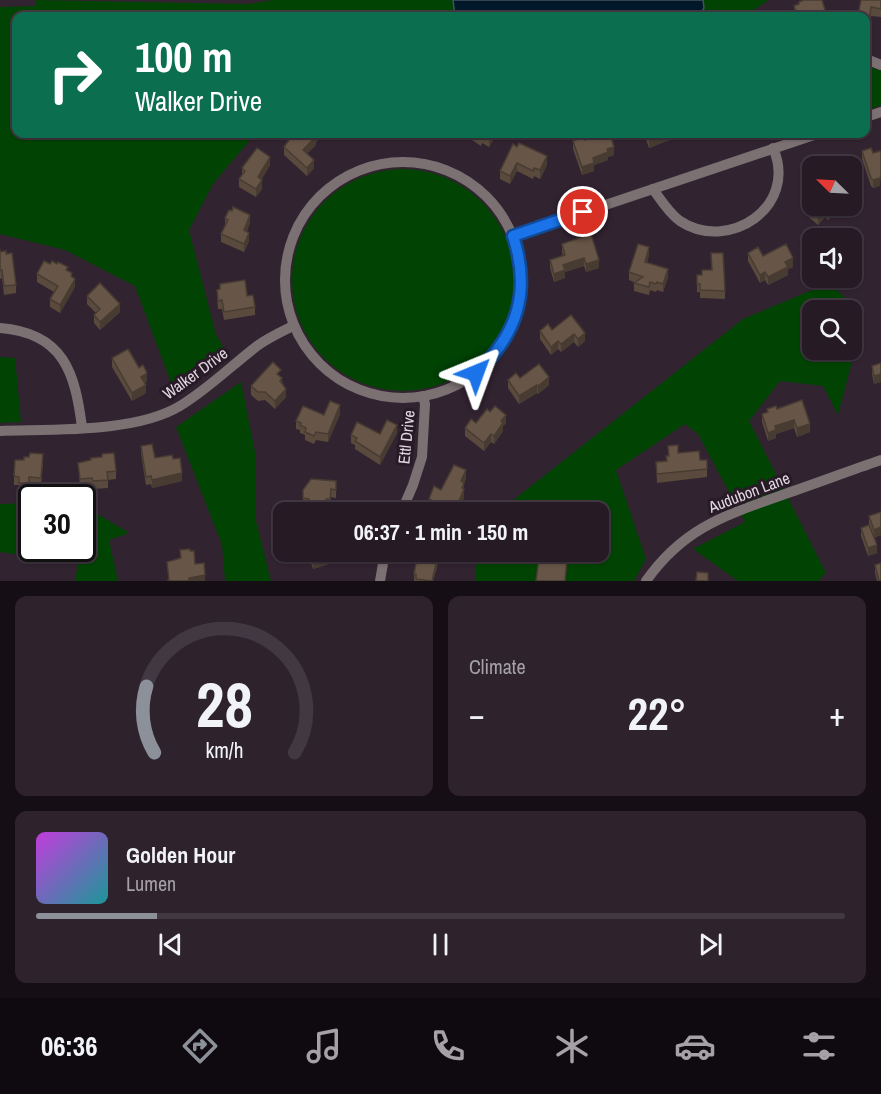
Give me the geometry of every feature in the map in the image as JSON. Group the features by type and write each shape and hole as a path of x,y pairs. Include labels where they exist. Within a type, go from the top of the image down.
{"street":[{"path":"513,236 773,148 789,138"},
{"path":"653,189 670,212 691,226 704,230 734,228 759,216 775,195 779,173 773,148"},
{"path":"398,161 416,162 452,172 469,181 489,199 506,220 513,236 519,253 522,285 517,311 508,335 489,361 476,373 445,390 423,396 390,398 371,394 340,381 315,360 304,347 293,326 284,292 285,264 291,239 307,210 318,197 332,185 363,168 398,161"},
{"name":"Walker Drive","path":"0,431 82,428 139,422 178,407 258,345 293,326"},
{"path":"0,328 27,332 40,339 62,358 76,385 82,428"},
{"name":"Ettl Drive","path":"406,502 422,457 425,404 423,396"},
{"name":"Audubon Lane","path":"646,581 683,540 722,516 881,460"},
{"path":"380,581 384,562"}],"green space":[{"path":"36,0 248,4 272,0 453,0 454,12 12,12 12,138 252,138 213,184 189,230 216,335 229,356 174,391 135,286 65,250 0,234 0,7 35,6"},
{"path":"703,0 769,0 750,12 702,12 704,8"},
{"path":"870,67 881,71 881,105 870,109"},
{"path":"403,169 425,171 455,182 473,194 489,210 501,228 509,248 514,280 512,302 501,332 489,350 473,366 455,378 435,386 403,391 381,389 351,378 333,366 317,350 305,332 297,312 292,280 294,258 305,228 317,210 333,194 351,182 371,174"},
{"path":"817,288 834,288 848,300 802,300 802,360 852,360 838,415 823,386 780,381 749,421 826,573 818,581 738,581 693,549 745,522 698,434 685,424 616,470 646,559 634,581 476,581 476,562 609,562 609,502 511,502 743,319"},
{"path":"0,357 15,358 21,422 0,423"},
{"path":"241,382 256,457 255,517 271,581 225,581 222,545 176,427"},
{"path":"18,503 18,555 0,552 0,504"},
{"path":"96,513 129,533 109,540 118,581 75,581 78,563 71,562 96,562"}],"water":[{"path":"453,0 703,0 704,8 702,12 454,12"}],"building":[{"path":"822,0 825,10 796,12 794,6 799,2"},
{"path":"861,0 881,0 881,9 871,7 870,14 870,12 859,12"},
{"path":"290,138 314,138 303,150 314,160 307,168 284,147"},
{"path":"581,138 585,140 611,138 614,147 593,158 594,163 582,167 573,141"},
{"path":"519,143 547,156 540,170 534,168 533,171 517,163 510,176 500,171 513,144 517,147"},
{"path":"257,148 270,157 258,177 262,180 256,189 239,179 245,171 242,168"},
{"path":"871,148 873,153 880,151 881,153 881,176 873,180 862,151"},
{"path":"233,207 250,215 244,230 249,233 244,244 221,234 228,220 225,218"},
{"path":"591,234 599,260 586,264 584,258 563,265 565,270 554,274 550,260 565,255 562,244"},
{"path":"638,244 649,247 645,262 668,269 663,284 650,282 649,287 634,283 643,277 629,272"},
{"path":"786,244 793,258 785,262 788,267 768,277 765,272 760,275 748,253 758,247 763,256"},
{"path":"0,252 12,253 16,285 4,286 2,270 0,271"},
{"path":"711,253 723,253 725,291 700,290 700,284 697,284 697,275 702,275 702,270 712,270"},
{"path":"44,261 50,264 52,261 57,264 58,262 68,267 66,270 72,273 71,276 75,279 60,305 50,299 58,286 37,274"},
{"path":"245,280 247,296 253,295 255,307 224,312 222,300 218,301 217,290 220,289 220,284"},
{"path":"100,283 120,304 100,322 94,315 100,309 87,296"},
{"path":"571,315 585,333 578,339 574,334 561,344 558,341 551,347 540,331 548,324 552,330"},
{"path":"128,349 139,368 143,365 147,373 141,377 146,385 132,393 112,358"},
{"path":"273,362 281,370 277,374 282,378 280,381 286,389 275,401 265,392 258,392 251,386"},
{"path":"881,363 881,374 874,376 872,366"},
{"path":"539,364 549,377 519,396 508,380 516,373 520,378"},
{"path":"802,400 810,424 797,428 794,420 775,426 776,430 768,433 762,414 768,412 767,409 776,406 777,409"},
{"path":"330,401 340,405 328,434 316,432 314,436 305,432 306,428 296,421 303,406 324,415"},
{"path":"495,406 506,415 494,436 491,434 484,443 465,428 471,419 476,423 487,409 490,412"},
{"path":"387,420 397,425 380,457 355,441 357,438 351,435 357,422 380,434"},
{"path":"152,444 155,458 172,455 173,459 180,458 182,473 152,480 151,476 146,477 141,446"},
{"path":"678,445 678,453 699,451 700,460 707,460 707,469 657,474 656,462 667,461 668,446"},
{"path":"30,453 43,454 41,478 29,477 29,484 19,483 19,477 14,476 15,460 24,460 24,457 29,457"},
{"path":"114,453 116,471 107,472 108,480 80,479 78,463 102,457 102,454"},
{"path":"454,465 466,470 461,481 464,483 462,488 464,489 459,502 436,502 429,499 434,486 441,490"},
{"path":"311,479 336,481 336,490 331,489 330,499 326,499 326,502 309,502 309,499 303,498 303,490"},
{"path":"881,512 881,527 874,530 869,516"},
{"path":"869,525 877,545 868,548 861,528"},
{"path":"180,550 194,551 195,564 204,563 205,575 189,578 189,581 167,581 169,580 167,562 181,558"},
{"path":"416,562 437,562 432,581 416,579 416,574 414,574"},
{"path":"538,562 567,562 565,581 536,581"},
{"path":"881,563 881,581 879,581 875,565"},
{"path":"697,572 708,573 708,581 696,581"}],"route":[{"path":"476,373 500,348 508,335 519,302 522,285 521,269 519,253 513,236 583,212"}]}
